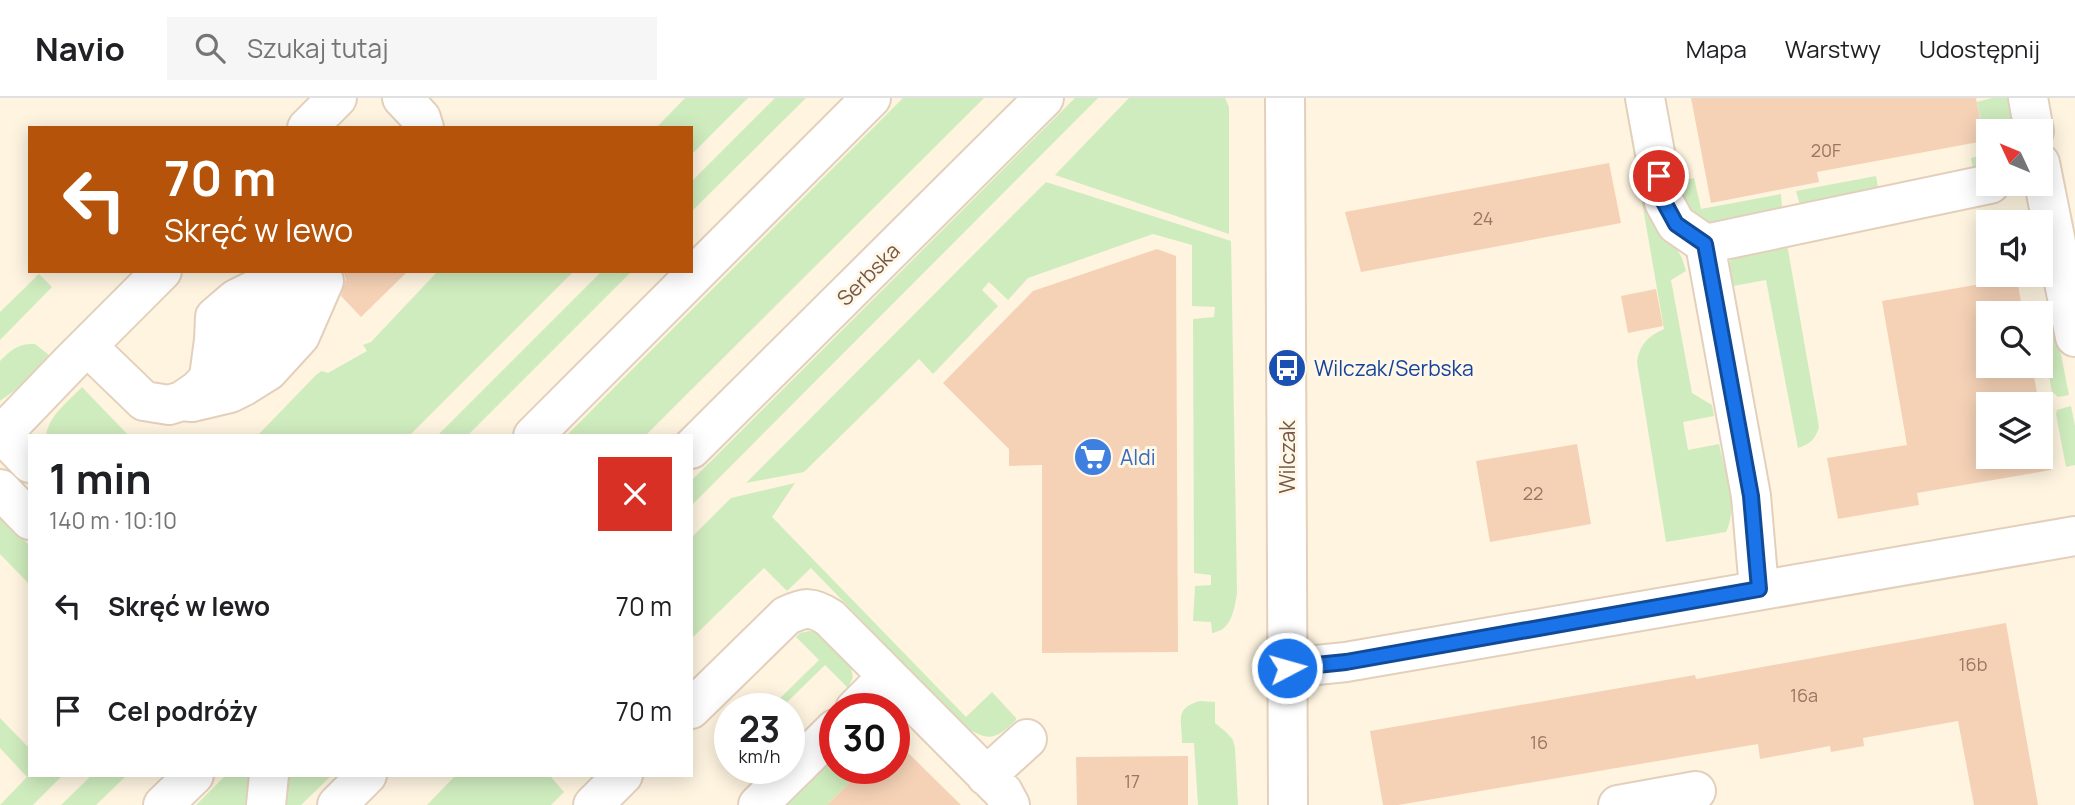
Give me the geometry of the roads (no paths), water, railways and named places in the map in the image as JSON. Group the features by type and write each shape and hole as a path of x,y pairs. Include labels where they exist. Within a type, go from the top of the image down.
{"street":[{"path":"309,126 337,98"},
{"path":"402,98 421,118 423,126"},
{"path":"535,434 871,98"},
{"name":"Serbska","path":"693,447 1044,98"},
{"path":"1645,98 1664,202 1676,224 1705,244 1751,496 1759,589"},
{"path":"2028,98 2032,119"},
{"name":"Wilczak","path":"1283,102 1288,805"},
{"path":"1705,244 1976,187"},
{"path":"2048,196 2069,277 2075,337"},
{"path":"28,461 1,435 160,273"},
{"path":"87,346 144,401 169,405 196,389 267,318 329,276"},
{"path":"0,489 28,518"},
{"path":"1287,668 1346,662 2075,536"},
{"path":"693,707 786,616 801,609 817,610 830,618 1003,792 1010,805"},
{"path":"871,693 887,677"},
{"path":"986,776 1027,738"},
{"path":"758,805 819,745"},
{"path":"163,805 192,777"},
{"path":"266,805 269,777"},
{"path":"337,805 365,777"},
{"path":"593,805 622,777"},
{"path":"1618,805 1696,791"}],"place":[{"name":"Wilczak/Serbska","path":"1287,368"},
{"name":"Aldi","path":"1093,457"}]}
